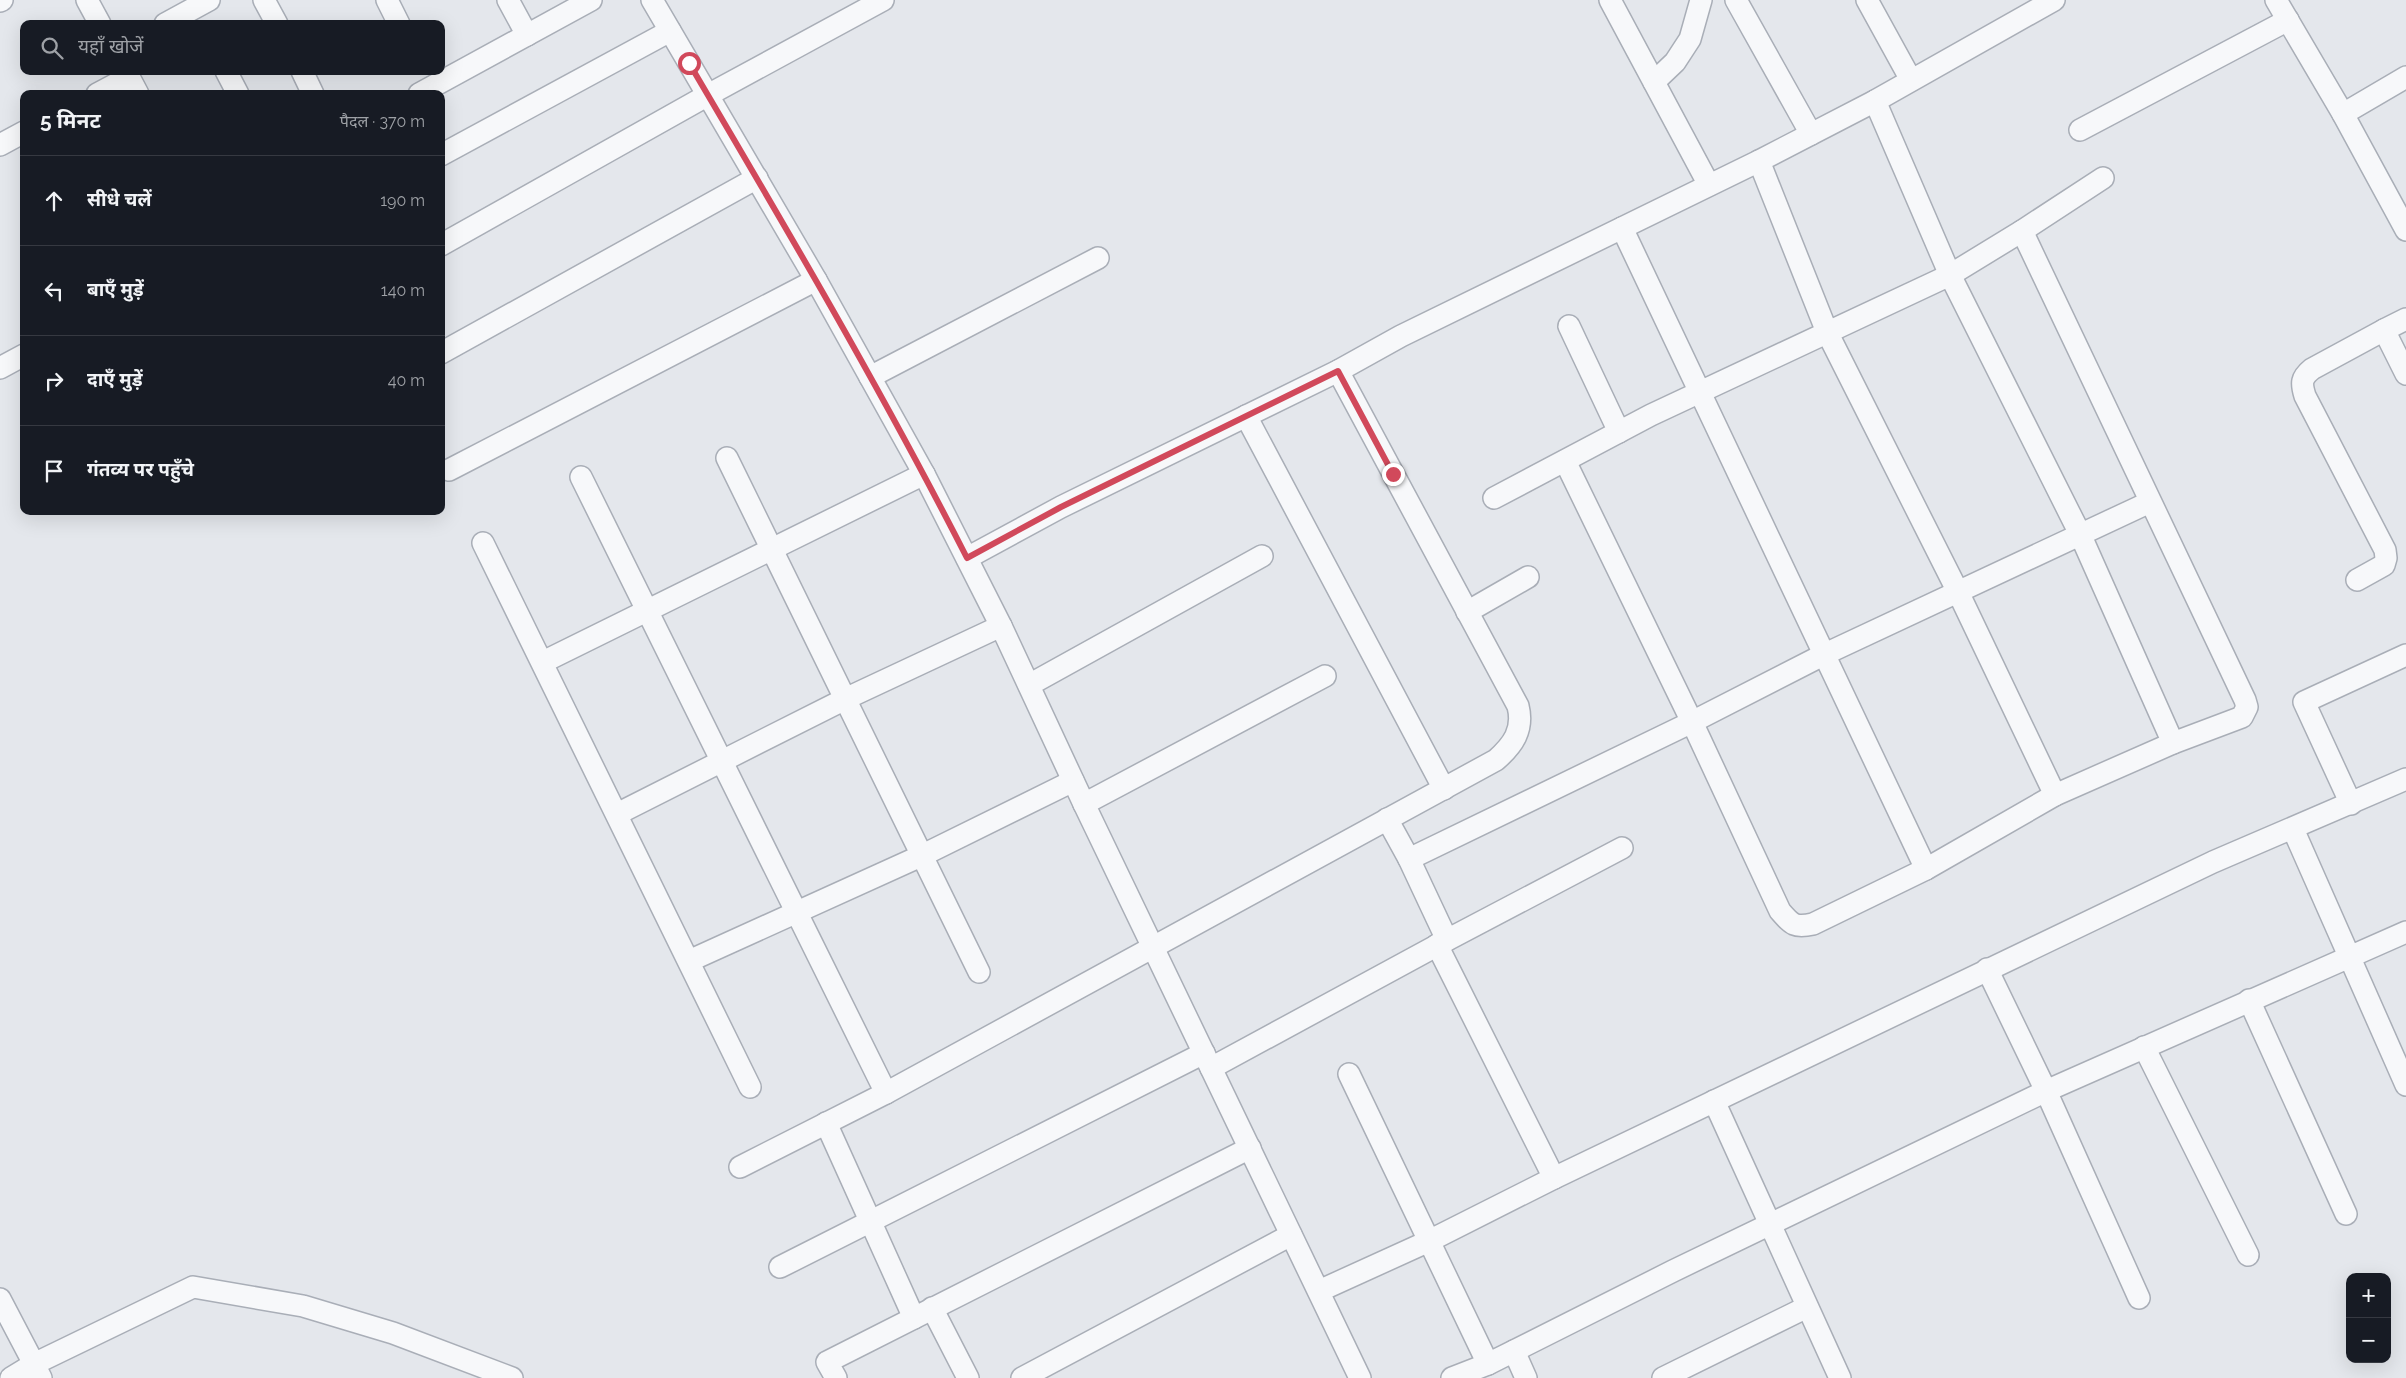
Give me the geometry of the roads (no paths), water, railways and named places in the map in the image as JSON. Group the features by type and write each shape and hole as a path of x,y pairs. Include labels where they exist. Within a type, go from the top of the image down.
{"street":[{"path":"87,0 98,20"},
{"path":"264,0 275,20"},
{"path":"386,0 397,20"},
{"path":"508,0 527,35"},
{"path":"445,74 527,35 591,0"},
{"path":"652,0 816,280 924,474 1001,626 1073,781 1360,1378"},
{"path":"1610,0 1709,185"},
{"path":"1654,82 1675,62 1690,39 1701,0"},
{"path":"1736,0 1811,134"},
{"path":"1866,0 1911,80"},
{"path":"967,558 1061,507 1338,371 1401,336 1759,161 1875,101 2054,0"},
{"path":"2276,0 2404,223"},
{"path":"445,242 878,1"},
{"path":"176,20 201,11"},
{"path":"2080,130 2288,20"},
{"path":"445,153 670,31"},
{"path":"228,75 236,90"},
{"path":"304,75 311,90"},
{"path":"425,84 444,75"},
{"path":"2343,114 2406,77"},
{"path":"107,90 131,81"},
{"path":"1875,101 1950,275 2080,534 2173,743"},
{"path":"0,145 20,134"},
{"path":"1759,161 1827,332 1958,592 2055,795"},
{"path":"445,351 757,178"},
{"path":"1494,498 1620,432 1950,275 2103,178"},
{"path":"1622,228 1823,655 1926,868"},
{"path":"1566,461 1692,722 1780,911 1789,922 1800,927 1813,924 1926,868 2055,795 2173,743 2242,717 2247,707 2022,231"},
{"path":"870,376 1098,258"},
{"path":"449,470 816,280"},
{"path":"2357,580 2384,565 2386,558 2385,550 2305,396 2301,384 2304,376 2312,369 2406,319"},
{"path":"1569,326 1620,432"},
{"path":"2384,330 2406,374"},
{"path":"0,368 20,357"},
{"path":"740,1167 886,1093 1444,789 1496,760 1505,752 1516,736 1522,719 1518,706 1338,371"},
{"path":"1246,416 1444,789"},
{"path":"726,458 979,972"},
{"path":"543,662 924,474"},
{"path":"581,478 886,1093"},
{"path":"1408,859 1692,722 1823,655 2150,502"},
{"path":"483,543 750,1087"},
{"path":"1029,685 1262,556"},
{"path":"1467,612 1528,577"},
{"path":"617,814 845,699 1001,626"},
{"path":"2351,804 2304,702 2406,655"},
{"path":"1084,804 1325,676"},
{"path":"1318,1290 1429,1241 1554,1178 2213,862 2406,779"},
{"path":"689,961 923,855 1073,781"},
{"path":"1387,819 1408,859 1442,942 1554,1178"},
{"path":"2293,829 2406,1085"},
{"path":"780,1267 1208,1060 1442,942 1622,848"},
{"path":"1452,1378 1488,1364 1673,1271 2046,1091 2406,932"},
{"path":"1987,969 2046,1091 2139,1298"},
{"path":"2249,1000 2346,1214"},
{"path":"2144,1047 2248,1255"},
{"path":"1349,1074 1488,1364"},
{"path":"1714,1101 1840,1378"},
{"path":"826,1123 870,1222 923,1313 968,1378"},
{"path":"836,1378 827,1362 1250,1148"},
{"path":"1022,1378 1291,1234"},
{"path":"11,1378 37,1371 193,1287 303,1306 393,1333 512,1378"},
{"path":"0,1299 37,1371"},
{"path":"1663,1378 1807,1307"},
{"path":"1514,1351 1526,1378"}]}
